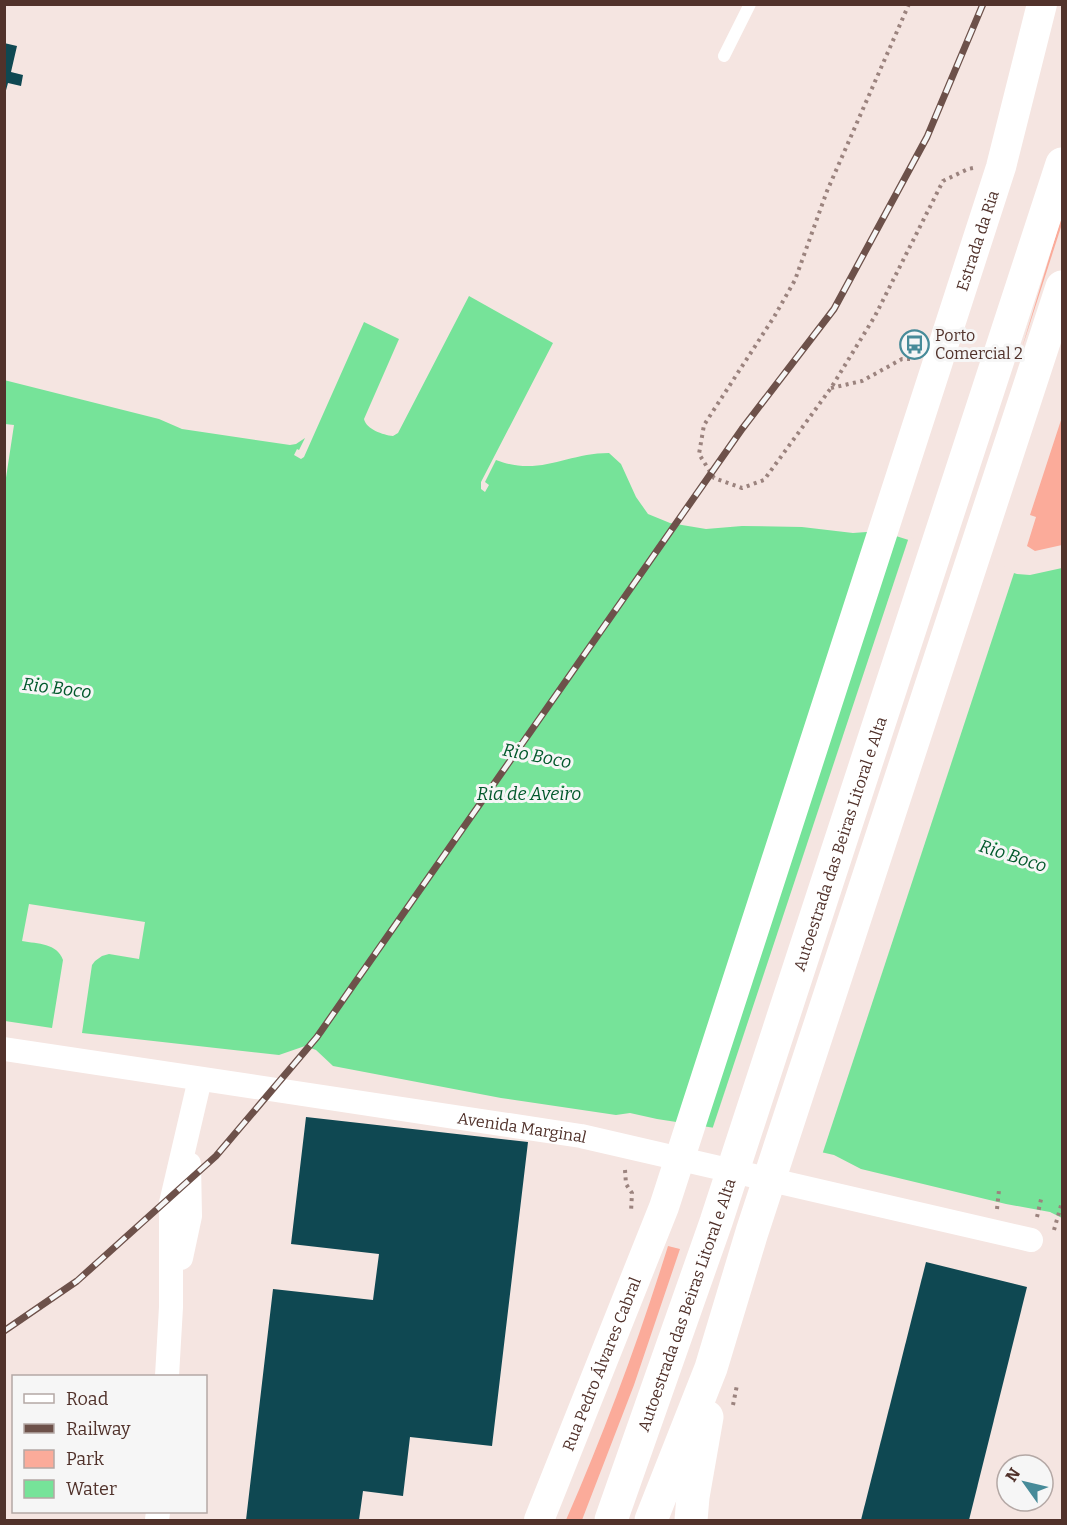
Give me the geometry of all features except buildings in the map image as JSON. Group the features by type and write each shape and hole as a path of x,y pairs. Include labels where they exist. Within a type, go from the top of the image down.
{"highway":[{"name":"Autoestrada das Beiras Litoral e Alta","path":"611,1521 716,1222 1062,164"},
{"path":"691,1521 709,1405 725,1372 752,1232 1062,287"},
{"path":"651,1521 725,1372"}],"street":[{"name":"Estrada da Ria","path":"901,472 1001,167 1042,4"},
{"name":"Rua Pedro Álvares Cabral","path":"539,1521 664,1207 901,472"},
{"name":"Avenida Marginal","path":"4,1048 581,1136 1034,1230"},
{"path":"167,1375 171,1307 171,1203 200,1079"}],"lane":[{"path":"724,56 750,4"}],"path":[{"path":"909,4 827,191 795,280 774,317 704,425 699,454 714,478 742,488 764,480 831,387 875,316 944,181 968,169 1001,167"},
{"path":"831,387 862,381 902,359 937,362"},
{"path":"622,1146 626,1184 632,1193 631,1218"},
{"path":"996,1216 999,1190"},
{"path":"1034,1230 1042,1195"},
{"path":"1054,1230 1062,1202"},
{"path":"725,1372 732,1409"}],"green space":[{"path":"1062,215 1062,224 1021,351"},
{"path":"1062,417 1062,545 1035,551 1027,546 1036,517 1030,515"},
{"path":"668,1246 680,1249 634,1385 582,1520 566,1520 621,1385"}],"water":[{"name":"Ria de Aveiro","path":"469,296 553,343 481,482 481,489 485,492 489,485 485,482 496,460 526,466 609,453 621,464 636,497 648,514 670,523 706,529 742,526 802,527 853,533 880,531 1017,574 1030,575 1062,568 1062,1218 1050,1212 1006,1204 861,1169 834,1155 715,1128 630,1113 616,1115 501,1098 333,1066 316,1050 305,1046 279,1055 82,1033 92,965 102,956 109,954 139,959 145,922 29,904 22,941 52,947 63,960 52,1028 5,1021 4,491 14,425 5,424 4,380 159,419 182,429 290,445 305,438 294,455 301,459 304,457 364,322 399,339 364,419 371,429 393,436 398,433"}],"pier":[{"path":"909,537 1015,570 822,1155 712,1130"}],"railway":[{"path":"4,1331 77,1281 216,1156 317,1037 742,429 834,309 927,137 983,4"}],"place":[{"name":"Porto Comercial 2","path":"914,344"}],"water label":[{"name":"Rio Boco","path":"57,688"},
{"name":"Rio Boco","path":"537,756"},
{"name":"Rio Boco","path":"1013,856"}]}
